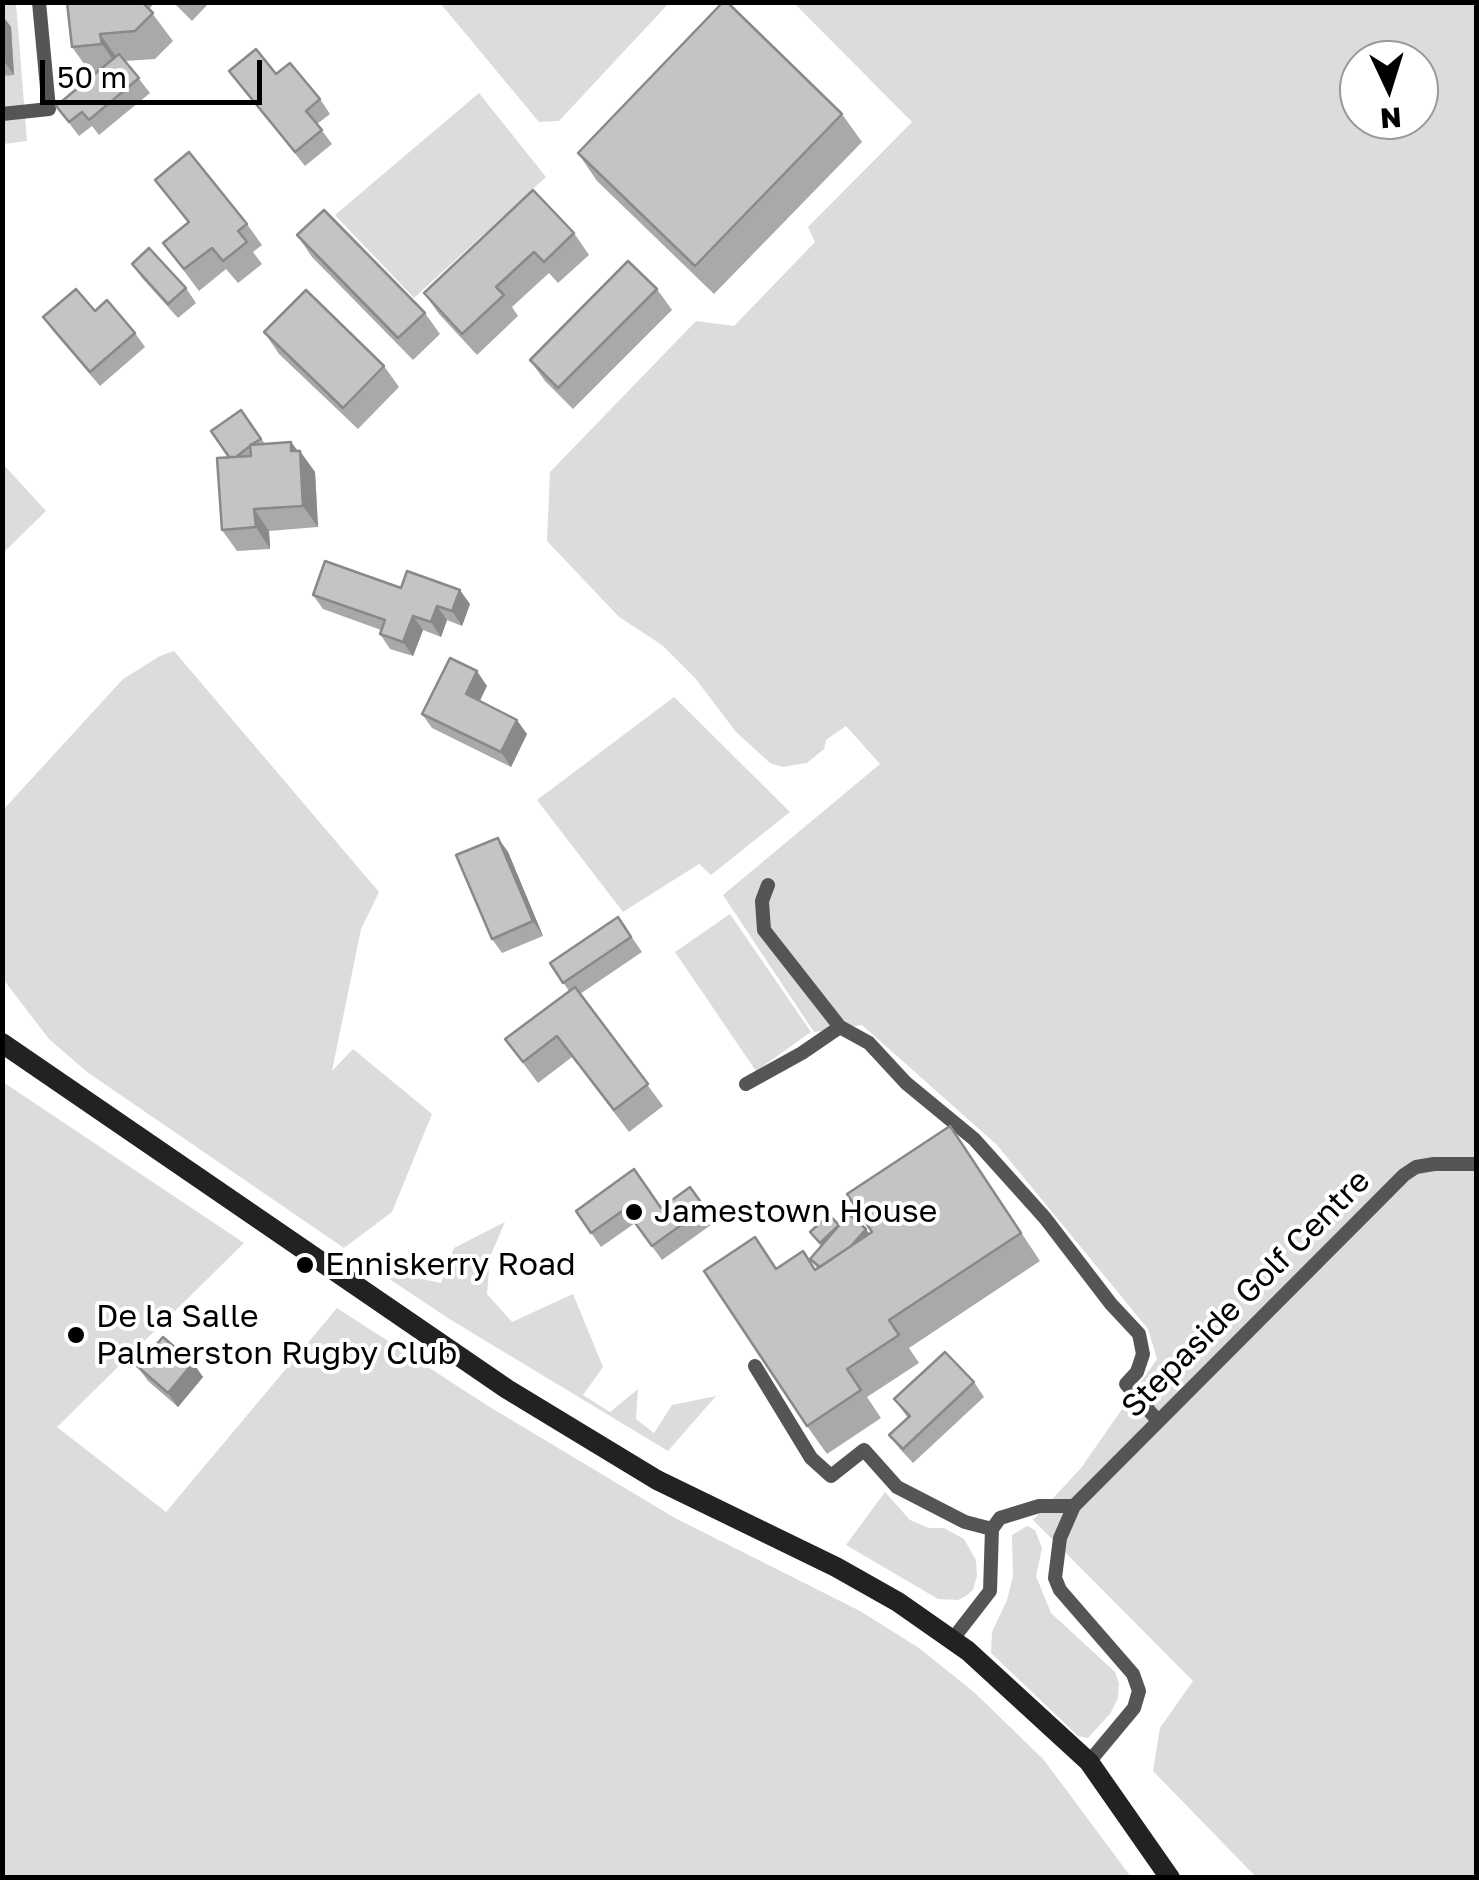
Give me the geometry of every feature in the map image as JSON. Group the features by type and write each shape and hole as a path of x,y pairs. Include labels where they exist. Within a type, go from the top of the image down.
{"main road":[{"path":"2,1044 507,1389 657,1480 867,1584 968,1651 1089,1762 1170,1878"}],"lane":[{"path":"2,114 49,109 39,2"},
{"path":"768,886 762,901 764,930 840,1027 869,1043 906,1084 974,1139 1045,1218 1139,1334 1143,1354 1137,1372 1126,1384 1158,1422"},
{"path":"746,1084 840,1027"},
{"name":"Stepaside Golf Centre","path":"1074,1506 1404,1175 1434,1164 1476,1164"},
{"path":"756,1366 811,1458 831,1476 864,1450 896,1487 964,1522 992,1529"},
{"path":"952,1640 990,1591 992,1529 1000,1518 1039,1506 1074,1506 1060,1538 1056,1578 1060,1590 1133,1674 1139,1692 1134,1708 1089,1762"}],"shaded area":[{"path":"3,3 16,3 27,141 3,144"},
{"path":"440,3 669,3 559,121 539,122"},
{"path":"794,3 1476,3 1476,1877 1256,1877 1153,1771 1160,1728 1193,1681 1033,1520 1081,1468 1157,1359 1148,1329 997,1145 862,1025 814,1032 723,895 880,764 846,726 826,740 824,749 807,763 782,767 770,763 736,732 695,678 662,645 619,617 547,541 550,472 696,321 734,326 815,242 808,227 912,122"},
{"path":"479,93 546,177 414,298 335,215"},
{"path":"3,464 46,511 3,553"},
{"path":"174,651 379,892 361,929 332,1071 353,1049 432,1114 392,1212 344,1248 87,1072 49,1039 3,979 3,810 123,679"},
{"path":"674,697 790,812 711,875 699,864 623,912 537,800"},
{"path":"730,914 811,1032 756,1071 675,952"},
{"path":"3,1082 244,1243 57,1427 166,1512 337,1308 488,1406 675,1518 860,1611 919,1648 975,1693 1044,1760 1131,1877 3,1877"},
{"path":"505,1222 490,1257 487,1294 512,1322 573,1294 603,1367 583,1395 610,1412 638,1389 636,1419 654,1433 672,1405 716,1396 668,1451 374,1269 441,1283 454,1248"},
{"path":"885,1492 910,1520 929,1528 944,1528 964,1539 976,1560 977,1576 973,1590 966,1596 958,1600 938,1599 846,1545"},
{"path":"1027,1526 1035,1530 1042,1548 1036,1576 1051,1613 1115,1672 1119,1683 1118,1698 1110,1714 1088,1738 1078,1736 991,1653 992,1632 1013,1576 1012,1535"}],"building":[{"path":"67,2 142,2 153,13 135,31 100,34 102,44 72,47"},
{"path":"723,2 842,114 695,266 578,153"},
{"path":"256,49 276,74 290,63 320,99 306,111 322,130 295,152 229,71"},
{"path":"119,54 139,78 89,120 82,112 69,122 56,106"},
{"path":"189,152 247,224 238,231 247,242 223,261 212,248 184,269 163,243 189,222 155,180"},
{"path":"533,190 574,233 544,262 534,252 496,287 504,295 462,334 424,293"},
{"path":"324,210 425,313 398,338 297,235"},
{"path":"149,248 186,288 168,304 132,264"},
{"path":"628,261 657,289 558,388 530,360"},
{"path":"76,289 95,311 107,300 135,333 90,372 43,317"},
{"path":"306,290 384,366 343,408 264,332"},
{"path":"241,410 261,439 236,457 229,457 211,431"},
{"path":"291,442 291,451 300,451 303,506 254,509 256,527 222,530 217,458 251,456 250,445"},
{"path":"325,561 401,588 407,571 460,590 452,611 437,606 431,622 413,616 403,642 380,634 385,620 313,595"},
{"path":"450,658 477,671 466,694 517,720 501,752 422,714"},
{"path":"498,838 533,921 492,939 456,855"},
{"path":"618,917 631,937 563,983 550,963"},
{"path":"575,987 648,1084 614,1110 557,1036 523,1062 505,1039"},
{"path":"950,1126 1021,1233 889,1320 899,1335 847,1369 861,1390 807,1426 704,1271 755,1237 776,1269 803,1251 815,1270 872,1232 847,1194"},
{"path":"634,1169 661,1208 690,1187 705,1208 652,1246 625,1209 591,1233 576,1211"},
{"path":"849,1214 866,1229 851,1246 820,1267 810,1259"},
{"path":"829,1215 839,1225 820,1243 810,1232"},
{"path":"163,1337 193,1363 168,1393 137,1366"},
{"path":"945,1352 974,1382 903,1449 889,1435 910,1416 894,1399"}],"place":[{"name":"Jamestown House","path":"634,1212"},
{"name":"Enniskerry Road","path":"305,1265"},
{"name":"De la Salle Palmerston Rugby Club","path":"76,1335"}]}
